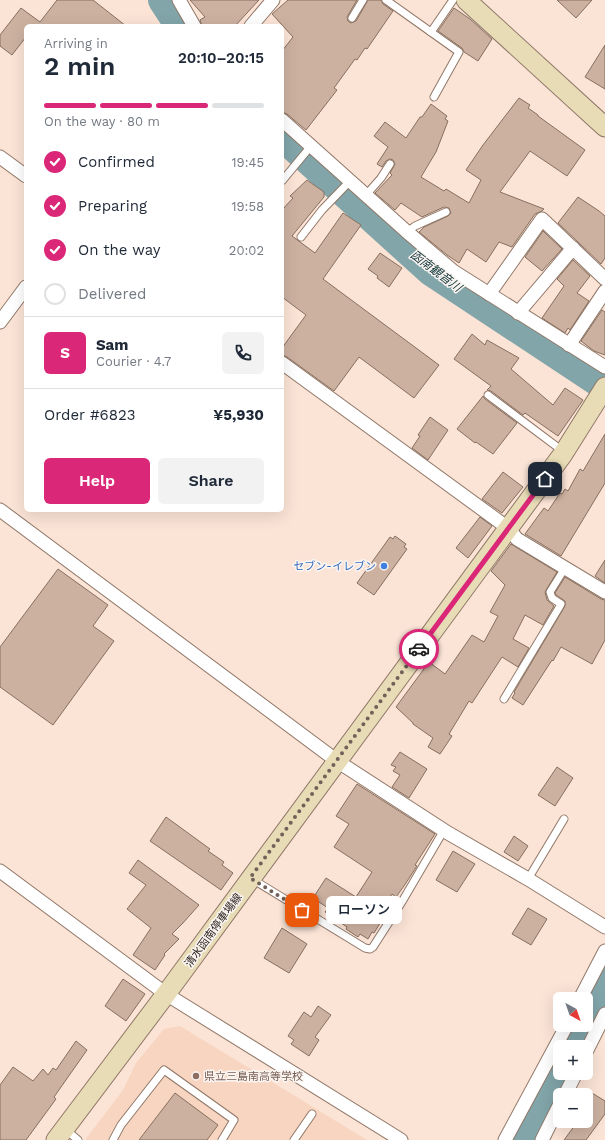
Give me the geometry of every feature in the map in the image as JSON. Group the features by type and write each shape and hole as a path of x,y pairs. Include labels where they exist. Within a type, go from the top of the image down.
{"main road":[{"path":"466,0 605,127"},
{"name":"清水函南停車場線","path":"66,1136 250,878 565,452 602,396"}],"street":[{"path":"179,0 193,24"},
{"path":"253,24 273,0"},
{"path":"284,122 309,148 347,183 366,195 453,271 605,367"},
{"path":"0,157 24,175"},
{"path":"489,294 542,218 605,279"},
{"path":"518,312 573,248"},
{"path":"0,322 24,289"},
{"path":"569,345 605,291"},
{"path":"284,364 508,528 517,539 605,592"},
{"path":"0,510 337,761 444,830 528,879 605,927"},
{"path":"0,871 166,994 401,1140"},
{"path":"584,992 605,951"},
{"path":"592,1040 605,1014"},
{"path":"505,1140 563,1032"},
{"path":"542,1140 553,1118"}],"lane":[{"path":"352,18 363,0"},
{"path":"386,0 459,52 434,97"},
{"path":"431,32 453,0"},
{"path":"284,178 309,148"},
{"path":"366,195 381,178 390,164"},
{"path":"301,237 347,183"},
{"path":"407,232 415,226 446,212"},
{"path":"488,395 565,452"},
{"path":"504,699 561,604 552,598 550,592 565,568"},
{"path":"528,879 564,819"},
{"path":"250,878 364,948 370,949 403,900 444,830"},
{"path":"113,1140 121,1125 164,1070 234,1120 222,1140"},
{"path":"294,1140 312,1114"}],"shaded area":[{"name":"県立三島南高等学校","path":"180,1026 367,1140 85,1140 123,1090 136,1063 164,1029"}],"building":[{"path":"57,0 93,0 123,24 24,24 24,40 12,55 0,46 0,35 21,8 40,22"},
{"path":"190,0 259,0 237,24 201,24 200,20 205,17"},
{"path":"288,0 357,0 347,17 348,21 351,23 356,21 368,0 381,0 383,4 393,11 367,49 365,48 357,60 355,59 334,88 337,90 306,130 284,113 284,48 293,37 284,27 284,24 281,24 272,14"},
{"path":"557,0 592,0 576,18"},
{"path":"454,8 470,19 492,39 478,61 438,31"},
{"path":"605,45 605,89 585,77"},
{"path":"519,98 530,105 528,108 538,116 585,150 567,176 530,151 500,192 544,209 535,214 512,247 499,242 486,262 467,249 459,263 419,232 424,227 448,216 451,213 449,208 444,207 422,217 401,203 395,210 375,193 392,175 390,173 395,164 393,160 390,159 386,161 382,167 377,164 388,147 374,136 385,122 406,138 431,104 447,116 445,119 448,121 436,152 421,177 444,191 446,189 469,203 481,180 466,170"},
{"path":"307,180 324,192 324,197 292,236 315,253 343,213 361,225 323,279 439,365 414,398 359,357 334,391 284,356 284,345 306,315 284,298 284,208 293,198 290,196"},
{"path":"578,197 605,216 605,258 601,264 558,223"},
{"path":"543,231 562,249 542,271 525,257"},
{"path":"380,253 402,268 389,287 368,269"},
{"path":"573,260 590,276 577,293 589,301 570,330 568,328 565,333 542,318 564,286 557,279"},
{"path":"602,310 605,312 605,355 594,351 581,341"},
{"path":"472,334 485,345 487,340 519,358 511,369 553,405 565,388 583,400 558,436 525,413 523,415 491,391 487,390 491,386 454,359"},
{"path":"483,396 517,423 493,454 476,442 475,443 457,429"},
{"path":"430,417 448,430 428,460 412,448 420,436 418,435"},
{"path":"605,434 605,483 561,556 525,534 544,508 548,511 560,493 562,494 565,489 568,491 580,469 583,471"},
{"path":"503,472 523,487 502,513 482,499"},
{"path":"480,517 492,526 468,558 456,548"},
{"path":"395,536 406,544 404,547 407,549 374,595 357,583 390,537 393,539"},
{"path":"511,544 557,572 545,592 547,600 554,606 543,625 525,615 513,639 529,648 518,667 502,657 472,703 469,701 449,734 452,736 440,754 428,747 433,738 413,724 396,707 429,662 445,674 472,635 484,642 498,616 490,612 505,585 491,571"},
{"path":"605,560 605,583 595,576"},
{"path":"58,569 108,605 93,626 114,641 53,725 0,687 0,647"},
{"path":"565,577 605,600 605,640 592,664 561,647 523,705 512,698 515,693 514,692 565,606 565,601 555,593"},
{"path":"400,752 427,769 409,798 392,787 400,775 393,771 396,767 391,765"},
{"path":"557,767 573,778 555,806 538,795"},
{"path":"357,784 435,834 415,865 417,866 404,886 396,897 392,894 377,917 382,920 374,933 372,932 368,939 360,934 358,937 346,929 347,927 325,912 328,908 313,898 326,878 356,897 372,872 334,847 349,824 336,816"},
{"path":"166,817 210,849 208,851 224,862 222,865 233,873 221,890 150,841"},
{"path":"514,836 528,846 518,861 504,852"},
{"path":"453,851 475,864 457,892 436,880"},
{"path":"138,860 199,905 172,934 179,939 164,954 165,955 155,970 133,955 151,928 127,909 146,885 129,873"},
{"path":"528,908 547,919 531,945 512,934"},
{"path":"282,928 307,944 289,973 264,958"},
{"path":"123,979 145,994 126,1021 105,1006"},
{"path":"318,1006 331,1015 315,1037 319,1040 309,1056 291,1044 294,1040 288,1036 304,1012 311,1017"},
{"path":"76,1041 87,1050 54,1097 56,1099 26,1140 0,1140 0,1085 13,1067 33,1081 43,1069 48,1075 53,1068 56,1070"},
{"path":"175,1093 218,1125 207,1140 139,1140"},
{"path":"593,1094 605,1101 605,1114 586,1140 564,1140 573,1128 593,1128"}],"waterway":[{"name":"函南観音川","path":"163,0 179,24"},
{"name":"函南観音川","path":"284,138 431,271 605,386"},
{"name":"函南観音川","path":"593,998 605,974"},
{"name":"函南観音川","path":"572,1040 576,1032"},
{"name":"函南観音川","path":"525,1140 553,1080"}],"way so far":[{"path":"302,910 250,878 419,649"}],"place":[{"name":"セブン-イレブン","path":"384,566"},
{"name":"ローソン","path":"302,910"},
{"name":"県立三島南高等学校","path":"196,1076"}],"route":[{"path":"419,649 545,479"}]}
